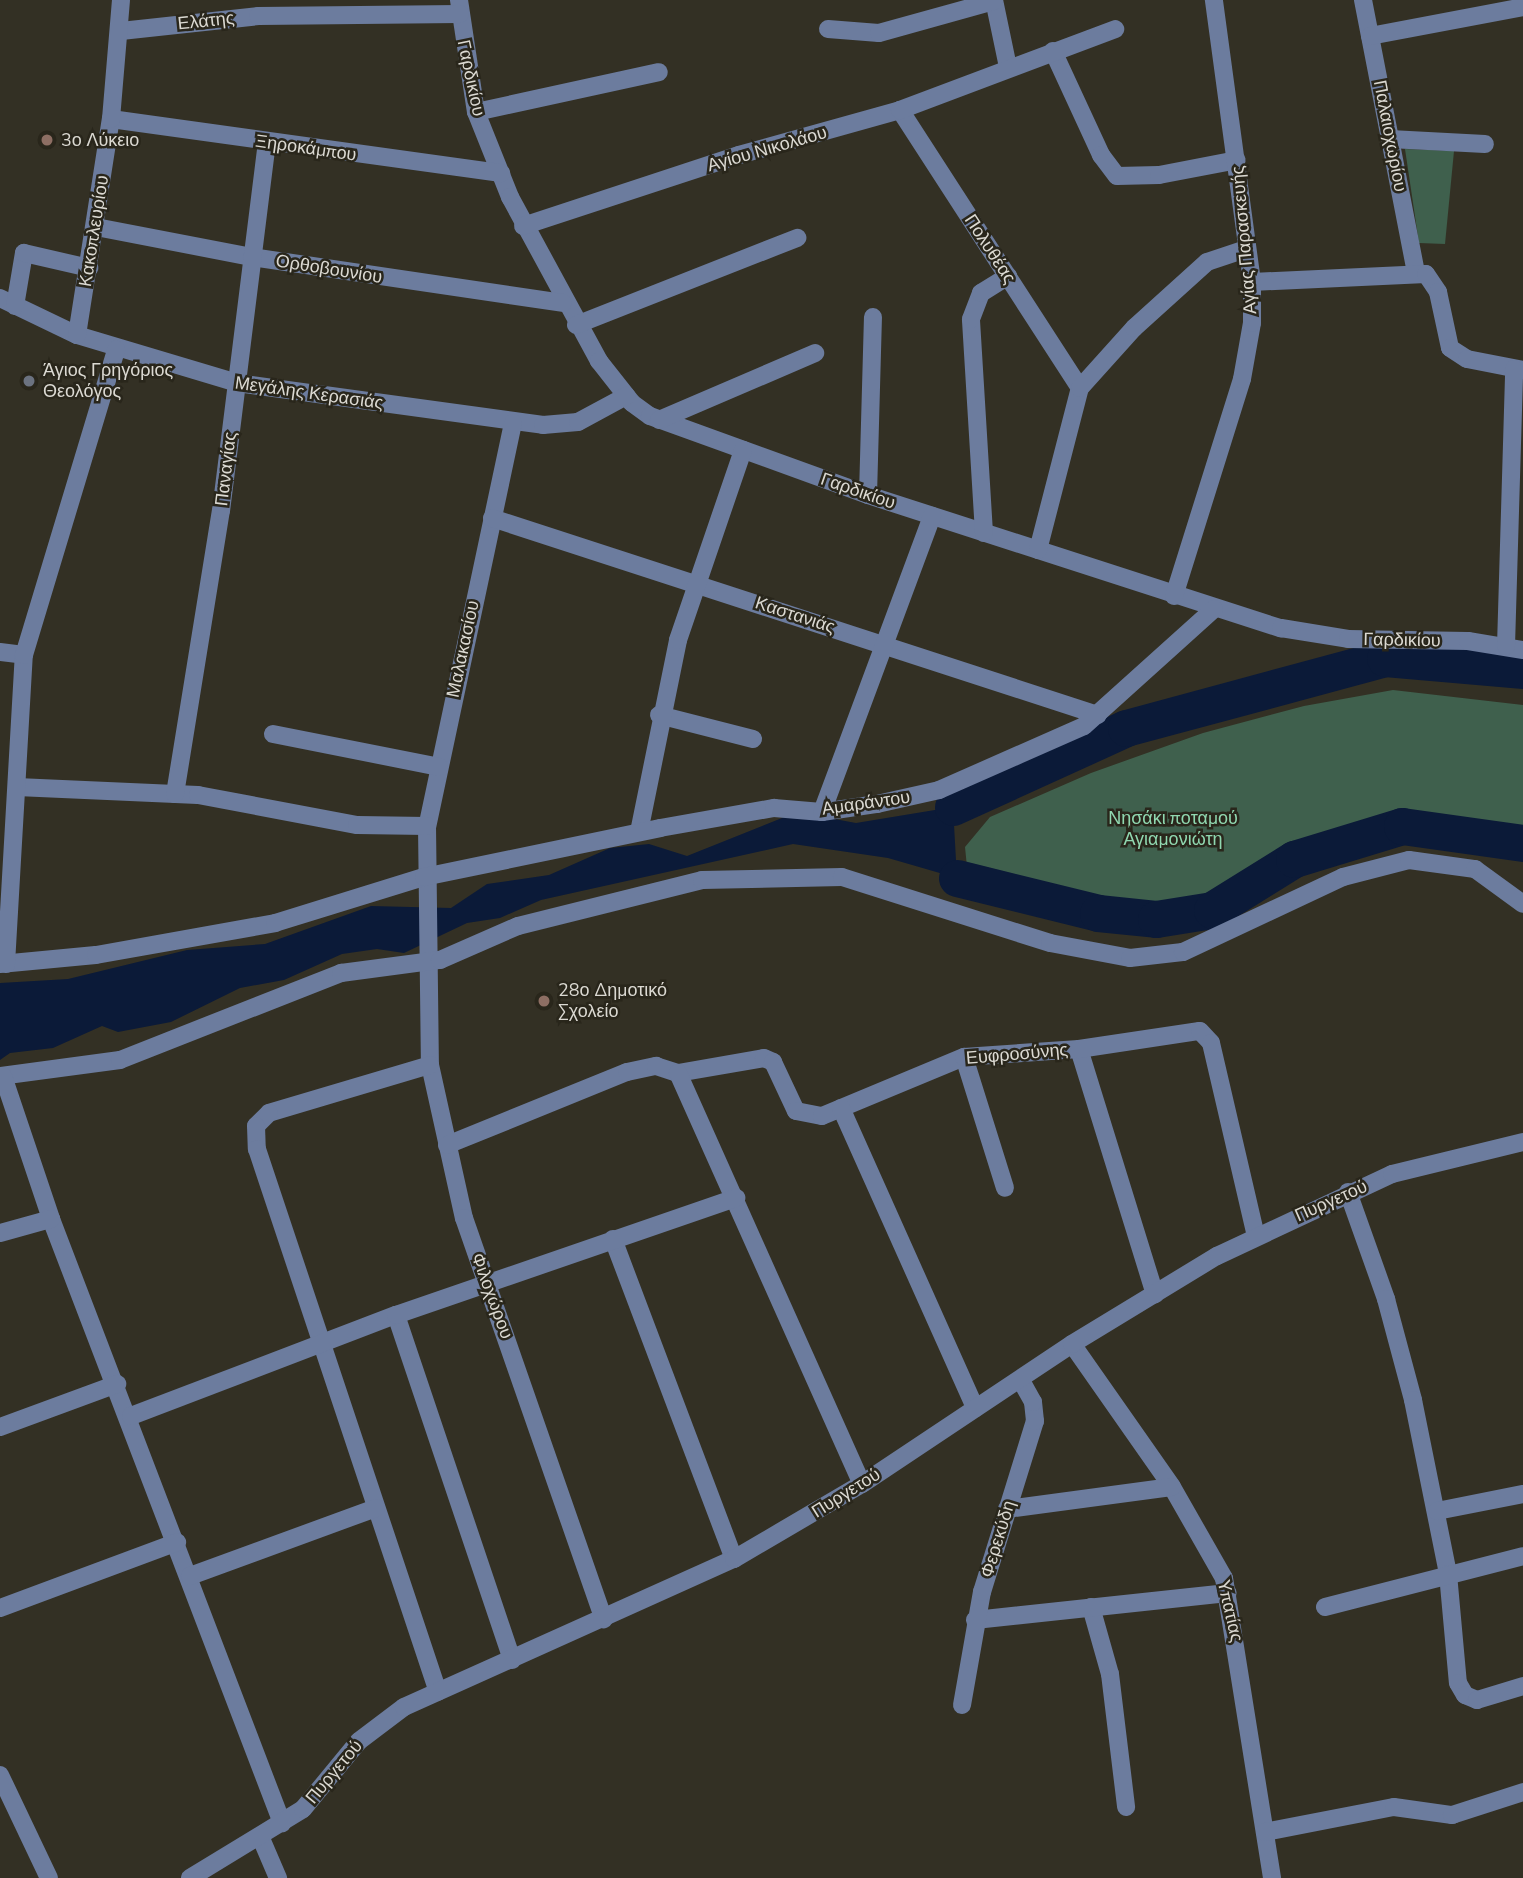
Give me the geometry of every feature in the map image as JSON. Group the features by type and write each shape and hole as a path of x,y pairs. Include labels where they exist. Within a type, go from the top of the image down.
{"street":[{"name":"Κακοπλευρίου","path":"77,335 111,119 121,31 121,0"},
{"path":"828,30 879,33 994,0 1008,66"},
{"name":"Αγίας Παρασκευής","path":"1174,596 1245,367 1252,282 1214,0"},
{"name":"Παλαιοχωρίου","path":"1363,0 1416,272"},
{"name":"Ελάτης","path":"121,31 257,16 460,7"},
{"name":"Γαρδικίου","path":"460,7 476,112 523,226 576,325 626,396 659,420 869,495 1214,609 1327,636 1514,648"},
{"path":"1370,36 1523,7"},
{"name":"Αγίου Νικολάου","path":"523,226 739,155 901,110 1008,66 1115,29"},
{"path":"1052,51 1101,155 1117,176 1159,175 1237,160"},
{"path":"476,112 659,72"},
{"name":"Πολυθέας","path":"901,110 1080,388"},
{"name":"Ξηροκάμπου","path":"111,119 500,173"},
{"path":"1390,139 1485,144"},
{"name":"Παναγίας","path":"175,794 237,383 267,142"},
{"name":"Ορθοβουνίου","path":"96,227 252,257 563,303"},
{"path":"576,325 797,238"},
{"path":"1038,550 1080,388 1150,312 1207,262 1247,249"},
{"path":"7,302 24,253 89,268"},
{"path":"1252,282 1416,272 1426,274 1438,292 1450,348 1467,359 1519,370 1514,648"},
{"path":"984,533 971,319 981,293 1008,276"},
{"name":"Μεγάλης Κερασιάς","path":"7,302 77,335 116,349 237,383 513,423 578,422 626,396"},
{"path":"869,495 873,317"},
{"path":"3,964 24,655 116,349"},
{"path":"659,420 815,353"},
{"name":"Μαλακασίου","path":"426,963 426,826 513,423"},
{"path":"639,832 659,715 697,583 743,450"},
{"path":"822,811 932,516"},
{"name":"Καστανιάς","path":"492,518 1098,715"},
{"name":"Αμαράντου","path":"3,964 96,955 275,923 424,877 639,832 774,808 822,811 939,790 1058,742 1098,715 1214,609"},
{"path":"0,652 24,655"},
{"path":"659,715 753,739"},
{"path":"273,734 439,767"},
{"path":"17,787 175,794 357,825 426,826"},
{"path":"282,1823 131,1416 51,1219 1,1076 120,1060 341,973 426,963 518,926 600,902 702,880 756,875 842,877 1050,943 1130,958 1183,952 1343,877 1409,860 1475,869 1523,904"},
{"name":"Φιλοχώρου","path":"426,963 430,1065 464,1218 489,1282 604,1619"},
{"name":"Ευφροσύνης","path":"678,1073 764,1058 773,1062 796,1111 822,1116 964,1057 1079,1049 1200,1031 1211,1043 1256,1237"},
{"path":"1079,1049 1155,1294"},
{"path":"964,1057 1005,1188"},
{"path":"430,1065 268,1113 256,1126 257,1149 438,1692"},
{"path":"447,1145 627,1072 656,1066 678,1073 862,1484"},
{"path":"841,1108 975,1408"},
{"name":"Πυργετού","path":"190,1878 303,1809 359,1741 404,1707 734,1559 862,1484 1072,1344 1256,1237 1348,1192 1392,1174 1523,1142"},
{"path":"1348,1192 1396,1332 1437,1511 1448,1574 1461,1690 1476,1700 1523,1686"},
{"path":"131,1416 396,1315 736,1198"},
{"path":"0,1233 51,1219"},
{"path":"613,1239 734,1559"},
{"path":"396,1315 512,1660"},
{"name":"Υπατίας","path":"1072,1344 1172,1487 1228,1593 1272,1878"},
{"name":"Φερεκύδη","path":"962,1705 975,1620 1035,1415 1020,1379"},
{"path":"0,1427 117,1384"},
{"path":"1007,1508 1172,1487"},
{"path":"1437,1511 1523,1494"},
{"path":"190,1576 376,1508"},
{"path":"0,1608 177,1542"},
{"path":"1325,1607 1523,1556"},
{"path":"975,1620 1228,1593"},
{"path":"1091,1607 1110,1674 1126,1807"},
{"path":"0,1775 49,1878"},
{"path":"1265,1832 1394,1807 1452,1815 1523,1791"},
{"path":"260,1836 278,1878"}],"green space":[{"path":"1405,149 1454,151 1445,244 1419,243"},
{"name":"Νησάκι ποταμού Αγιαμονιώτη","path":"1393,690 1523,705 1523,833 1506,833 1449,815 1391,822 1288,855 1211,901 1174,912 1119,911 1053,898 972,877 967,867 965,847 990,817 1091,773 1203,733 1304,706"}],"water":[{"path":"953,807 957,878 888,858 793,844 541,900 500,918 467,923 404,953 377,949 342,954 284,980 240,988 171,1022 118,1032 102,1026 53,1048 10,1053 0,1060 0,983 68,979 187,950 265,944 371,906 451,908 487,884 549,875 610,848 649,844 687,856 797,812 856,823"}],"waterway":[{"path":"953,807 1126,728 1385,658 1523,670"},
{"path":"957,878 1098,913 1156,919 1212,910 1294,859 1402,826 1523,843"}],"place":[{"name":"3ο Λύκειο","path":"47,140"},
{"name":"Άγιος Γρηγόριος Θεολόγος","path":"29,381"},
{"name":"28ο Δημοτικό Σχολείο","path":"544,1001"}]}
